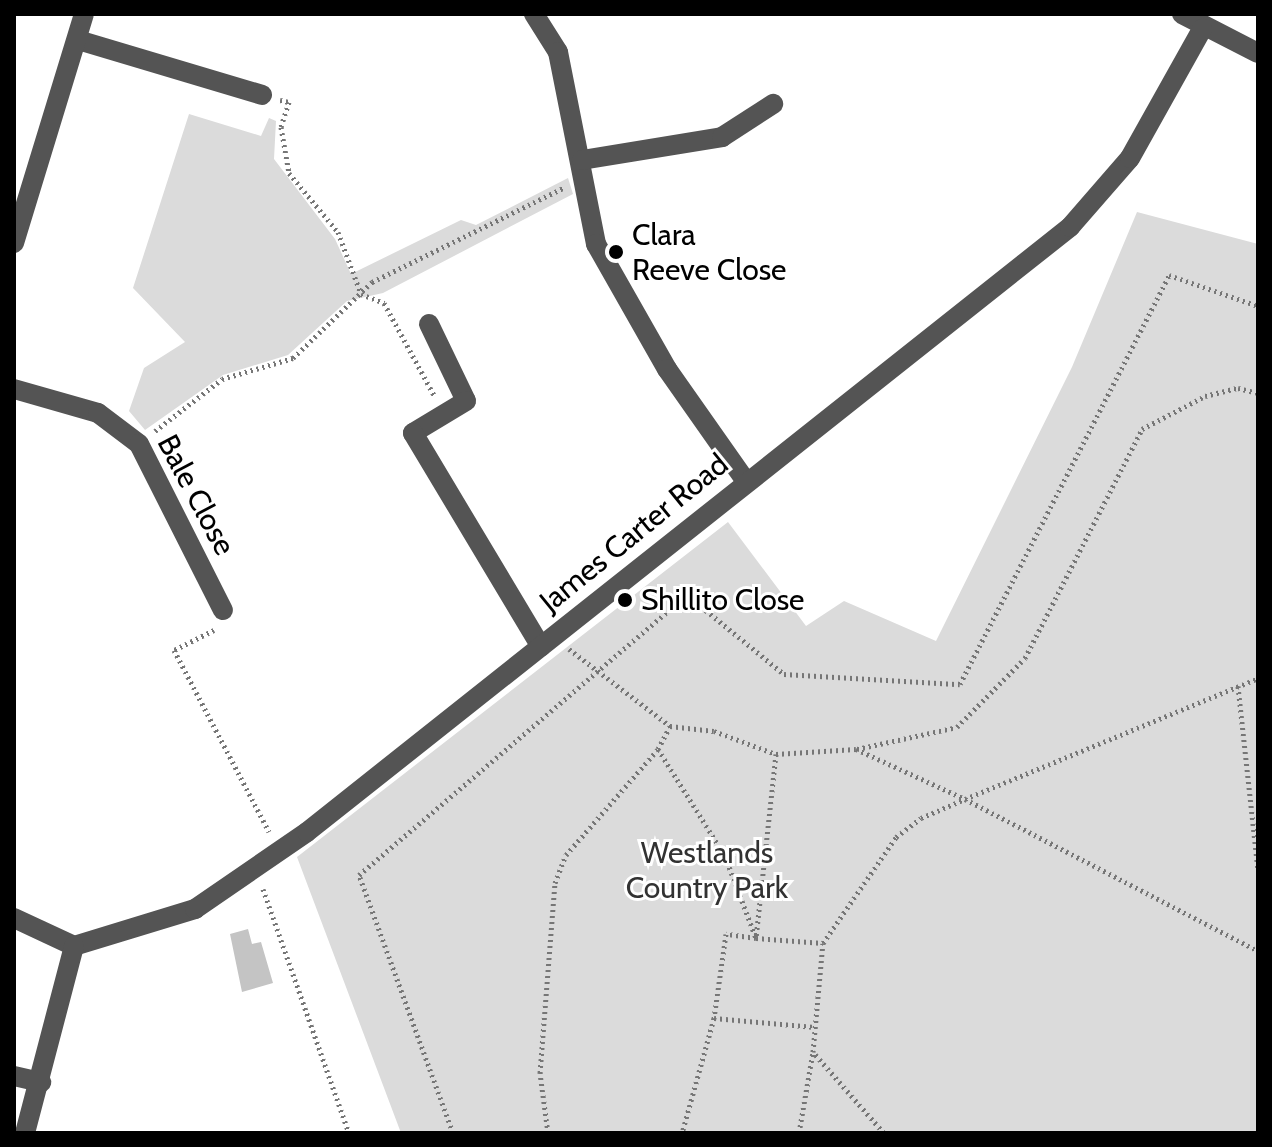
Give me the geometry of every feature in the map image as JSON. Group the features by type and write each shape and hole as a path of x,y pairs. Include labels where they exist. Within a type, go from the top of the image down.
{"street":[{"path":"14,243 24,171 78,40 84,14"},
{"path":"534,14 558,52 584,170 596,244 617,287 745,480"},
{"path":"1182,14 1202,29 1258,53"},
{"name":"James Carter Road","path":"74,946 195,909 280,850 549,641 745,480 1070,227 1130,158 1202,29"},
{"path":"78,40 262,95"},
{"path":"584,170 722,137 773,104"},
{"path":"429,324 466,390 466,401 413,433 549,641"},
{"name":"Bale Close","path":"14,389 98,413 139,444 223,610"},
{"path":"14,918 74,946 41,1082 25,1133"},
{"path":"14,1076 41,1082"}],"path":[{"path":"262,95 289,102 281,154 338,232 361,294 384,303 445,416"},
{"path":"139,444 222,379 293,358 361,294 391,271 584,170"},
{"path":"453,1133 359,875 687,595 784,674 960,684 1169,275 1258,306"},
{"path":"549,641 670,726 714,731 776,754 856,749 957,727 1025,658 1142,429 1205,396 1238,388 1258,393"},
{"path":"223,610 230,622 174,650 239,786 280,850"},
{"path":"799,1133 813,1052 823,943 896,837 965,799 1258,678"},
{"path":"1238,686 1258,869"},
{"path":"548,1133 540,1073 555,883 566,855 658,749 670,726"},
{"path":"658,749 725,856 756,938"},
{"path":"856,749 965,799 1258,951"},
{"path":"756,938 776,754"},
{"path":"256,867 349,1133"},
{"path":"682,1133 714,1018 726,934 823,943"},
{"path":"714,1018 815,1027"},
{"path":"813,1052 884,1133"}],"green space":[{"path":"189,114 261,136 269,118 276,121 274,159 335,239 351,274 461,220 476,225 568,178 573,194 383,293 347,301 288,355 223,375 145,430 129,411 144,368 185,342 133,288"},
{"name":"Westlands Country Park","path":"1137,212 1258,244 1258,1133 401,1133 297,857 728,522 806,626 844,601 936,641 1072,367"}],"building":[{"path":"248,929 252,944 261,942 273,983 242,992 230,934"}],"place":[{"name":"Clara Reeve Close","path":"616,252"},
{"name":"Shillito Close","path":"625,600"}]}
